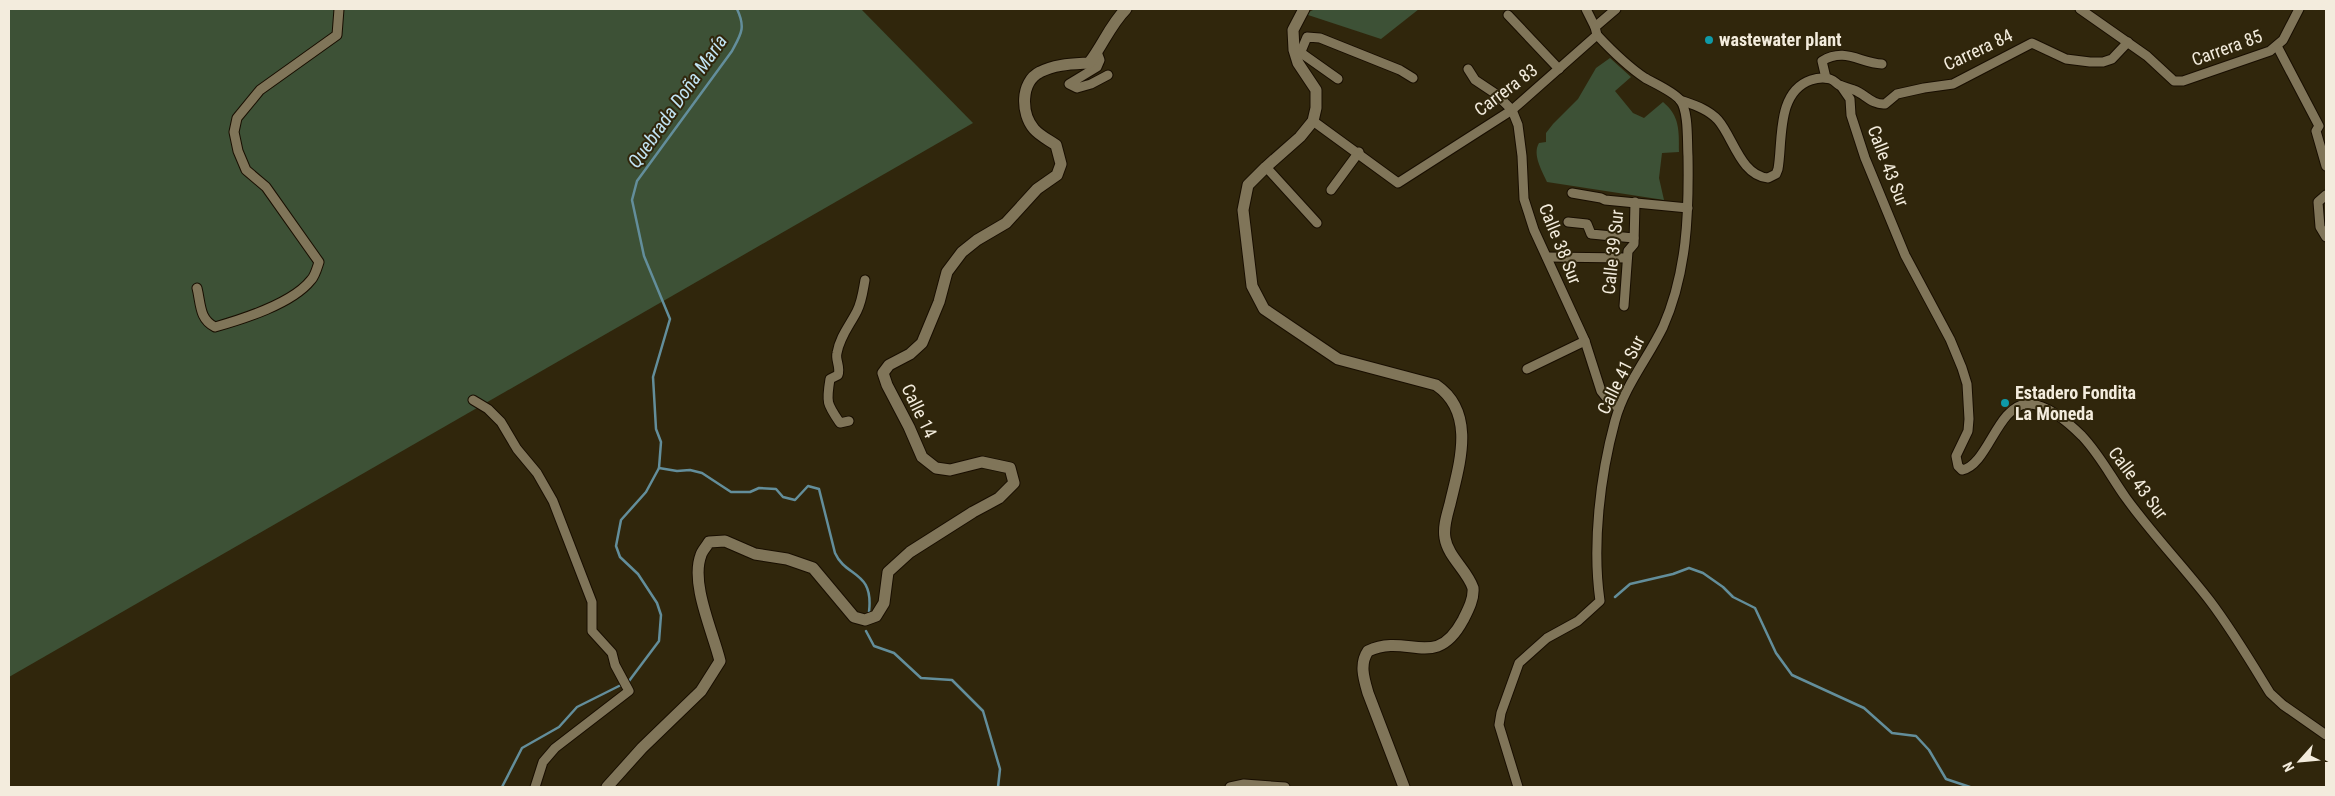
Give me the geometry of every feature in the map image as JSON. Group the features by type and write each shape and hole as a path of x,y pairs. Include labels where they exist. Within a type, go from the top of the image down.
{"street":[{"path":"197,288 202,316 207,323 215,327 242,319 293,296 312,280 319,262 266,187 246,170 238,151 234,132 237,118 260,90 336,34 339,9"},
{"path":"1108,75 1091,84 1076,88 1069,84 1097,66 1100,60 1097,52 1104,36 1126,9"},
{"path":"1304,9 1292,30 1298,63 1316,90 1316,108 1313,121 1300,137 1248,185 1243,210 1252,286 1264,309 1338,359 1436,384 1446,392 1458,412 1463,435 1459,465 1444,533 1448,546 1471,583 1474,593 1471,603 1456,633 1442,645 1429,648 1400,644 1382,646 1368,650 1364,659 1363,677 1404,787"},
{"path":"1586,9 1596,31 1626,64 1680,100 1700,107 1718,120 1743,160 1763,178 1771,176 1778,169 1782,121 1786,107 1793,94 1804,83 1826,78 1822,61 1830,57 1848,54 1882,64"},
{"name":"Carrera 83","path":"1359,152 1398,183 1512,110 1559,69 1616,9"},
{"path":"2080,9 2128,42"},
{"name":"Carrera 85","path":"2128,42 2174,81 2183,81 2262,55 2283,40 2299,9"},
{"path":"1508,15 1559,69"},
{"path":"1295,50 1302,49 1307,37 1320,38 1400,70 1413,78"},
{"name":"Carrera 84","path":"1826,78 1832,79 1841,86 1857,91 1875,104 1884,104 1897,94 1953,84 2032,43 2066,59 2078,62 2104,62 2112,59 2128,42"},
{"path":"2276,46 2318,126 2316,131 2326,166"},
{"path":"1295,50 1338,79"},
{"name":"Calle 14","path":"607,787 642,748 701,691 720,660 702,602 699,582 701,555 709,542 725,541 755,554 787,558 813,568 854,617 865,620 876,616 884,603 888,572 910,552 973,512 999,498 1014,484 1010,468 982,462 950,470 936,468 922,457 883,373 889,365 910,354 922,343 939,302 947,272 962,252 977,240 1006,223 1037,189 1057,174 1061,164 1056,145 1035,130 1026,117 1025,93 1032,79 1038,72 1053,66 1089,63 1097,52"},
{"name":"Calle 38 Sur","path":"1468,69 1475,80 1496,94 1512,110 1518,125 1524,199 1534,230 1585,341 1601,391 1608,401 1618,408"},
{"name":"Calle 43 Sur","path":"1841,86 1850,100 1851,115 1865,158 1905,255 1947,332 1967,384 1968,431 1956,456 1958,466 1962,470 1973,465 1991,437 2017,407 2027,404 2041,407 2063,420 2082,436 2106,465 2126,498 2211,602 2270,693 2326,734"},
{"name":"Calle 41 Sur","path":"1518,787 1499,725 1501,713 1519,663 1547,638 1578,621 1600,601 1597,582 1599,503 1618,408 1662,328 1671,307 1683,257 1688,208 1687,136 1685,113 1680,100"},
{"path":"1313,121 1359,152 1331,190"},
{"path":"1266,167 1317,223"},
{"path":"1572,193 1605,200 1688,208"},
{"path":"2324,196 2318,202 2318,215 2320,226 2326,237"},
{"name":"Calle 39 Sur","path":"1624,306 1628,251 1634,244 1635,202"},
{"path":"1568,222 1586,224 1591,234 1634,238"},
{"path":"1547,256 1627,258"},
{"path":"850,421 840,423 827,404 828,389 830,379 838,375 840,366 836,354 842,334 856,313 863,297 865,280"},
{"path":"1527,369 1585,341"},
{"path":"473,400 501,422 517,449 537,473 553,501 592,602 592,631 612,653 615,665 629,691 555,748 543,762 535,787"},
{"path":"1230,787 1244,784 1285,787"}],"green space":[{"path":"9,9 861,9 973,123 9,677"},
{"path":"1315,9 1419,9 1381,39 1305,14"},
{"path":"1610,58 1631,77 1615,91 1633,113 1644,118 1663,102 1669,107 1676,118 1679,152 1662,153 1659,178 1664,200 1547,182 1540,168 1537,157 1539,143 1546,142 1546,133 1578,99 1596,68"}],"waterway":[{"name":"Quebrada Doña María","path":"502,787 522,748 559,727 577,707 629,681 659,641 661,615 657,603 638,574 620,557 616,546 621,520 646,492 659,468 661,442 656,429 653,377 670,319 644,256 632,200 637,181 732,51 742,26 737,9"},
{"path":"659,468 677,471 690,470 702,473 731,492 750,492 759,488 776,489 783,497 795,500 808,486 819,489 835,553 840,561 863,581 869,598 869,612"},
{"path":"1615,597 1630,584 1673,574 1689,568 1703,573 1723,587 1733,597 1755,608 1776,653 1792,675 1864,708 1892,733 1916,736 1929,750 1946,779 1970,787"},
{"path":"866,631 874,646 894,653 921,678 952,680 983,711 1000,769 998,787"}],"place":[{"name":"wastewater plant","path":"1709,40"},
{"name":"Estadero Fondita La Moneda","path":"2005,403"}]}
